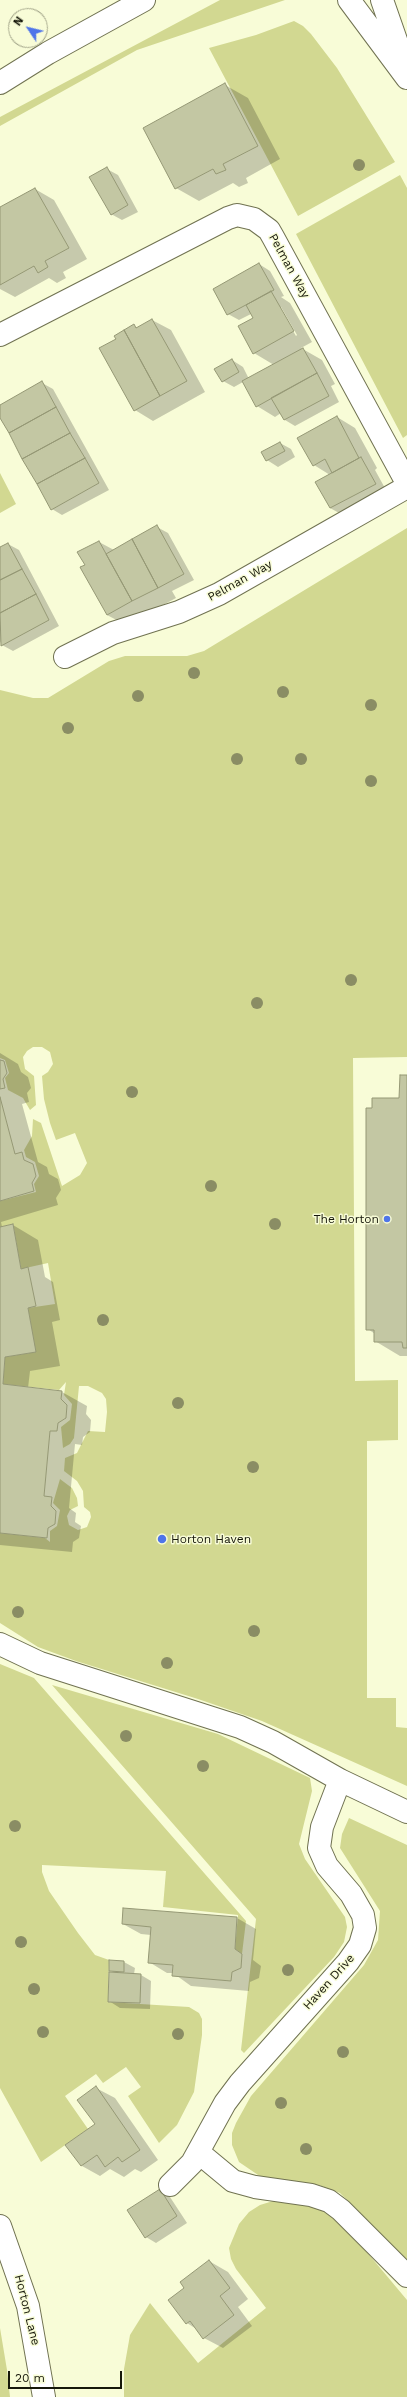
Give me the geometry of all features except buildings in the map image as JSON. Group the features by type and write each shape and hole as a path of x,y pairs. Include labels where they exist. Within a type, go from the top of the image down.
{"street":[{"path":"0,83 48,53 144,0"},
{"path":"349,0 407,78"},
{"path":"382,0 407,70"},
{"path":"0,74 48,53"},
{"name":"Pelman Way","path":"0,336 228,218 237,215 254,219 269,230 407,483"},
{"name":"Pelman Way","path":"65,657 113,633 180,612 219,594 407,487"},
{"path":"0,1644 40,1663 240,1727 274,1742 340,1780 407,1812"},
{"name":"Haven Drive","path":"170,2185 187,2170 225,2103 240,2083 348,1962 360,1945 365,1928 364,1915 358,1903 327,1866 319,1848 322,1827 340,1780"},
{"path":"198,2152 232,2181 255,2187 311,2195 329,2201 341,2210 407,2276"},
{"name":"Horton Lane","path":"0,2226 17,2270 28,2306 44,2397"}],"green space":[{"path":"220,0 285,0 137,50 0,126 0,117"},
{"path":"294,21 303,26 311,34 337,68 395,162 298,216 209,48 256,35"},
{"path":"400,175 407,188 407,435 403,438 296,234"},
{"path":"0,473 16,504 0,513"},
{"path":"407,528 407,1057 353,1058 355,1381 398,1380 398,1440 367,1441 367,1698 396,1698 396,1727 407,1728 407,1786 262,1721 198,1699 76,1661 38,1647 0,1623 0,1533 45,1538 50,1542 50,1531 57,1526 60,1510 53,1503 60,1479 72,1488 77,1498 78,1506 70,1510 67,1516 69,1525 78,1530 87,1527 91,1517 90,1512 84,1507 83,1491 77,1481 64,1471 65,1458 77,1453 88,1431 105,1432 107,1412 106,1399 102,1393 88,1386 79,1386 74,1438 70,1444 63,1448 61,1427 70,1420 72,1404 64,1395 66,1382 59,1390 3,1384 5,1357 35,1352 28,1308 55,1304 48,1263 21,1269 13,1224 0,1227 0,1201 36,1192 34,1184 39,1176 35,1162 26,1157 24,1150 32,1136 33,1119 41,1123 62,1186 80,1175 87,1163 75,1133 56,1140 50,1123 44,1099 42,1076 48,1072 53,1064 50,1052 42,1047 33,1047 27,1051 23,1057 25,1069 34,1076 36,1105 30,1110 23,1098 8,1090 5,1078 9,1073 5,1060 0,1058 0,690 33,698 48,698 109,661 125,656 187,656 204,651"},
{"path":"0,1664 34,1678 246,1921 242,1954 235,1949 238,1915 163,1907 166,1871 42,1865 42,1872 49,1891 78,1933 95,1955 109,1960 108,2002 189,2007 199,2013 202,2019 202,2035 194,2092 177,2125 159,2143 128,2096 141,2087 126,2067 103,2083 96,2074 65,2096 88,2129 41,2162 0,2088"},
{"path":"52,1685 218,1734 310,1778 312,1791 299,1844 305,1859 345,1917 347,1927 344,1942 334,1957 244,2053 241,2050 256,1919"},
{"path":"349,1818 407,1845 407,2260 340,2193 319,2185 261,2177 239,2162 232,2145 232,2133 251,2096 364,1965 378,1940 380,1911 340,1848 342,1834"},
{"path":"273,2201 291,2202 323,2210 345,2226 407,2300 407,2397 124,2397 124,2369 130,2335 150,2303 198,2363 266,2308 236,2269 231,2259 229,2248 239,2224 249,2212 260,2205"},
{"path":"0,2328 7,2370 10,2397 0,2397"}],"place":[{"name":"The Horton","path":"387,1219"},
{"name":"Horton Haven","path":"162,1539"}]}
